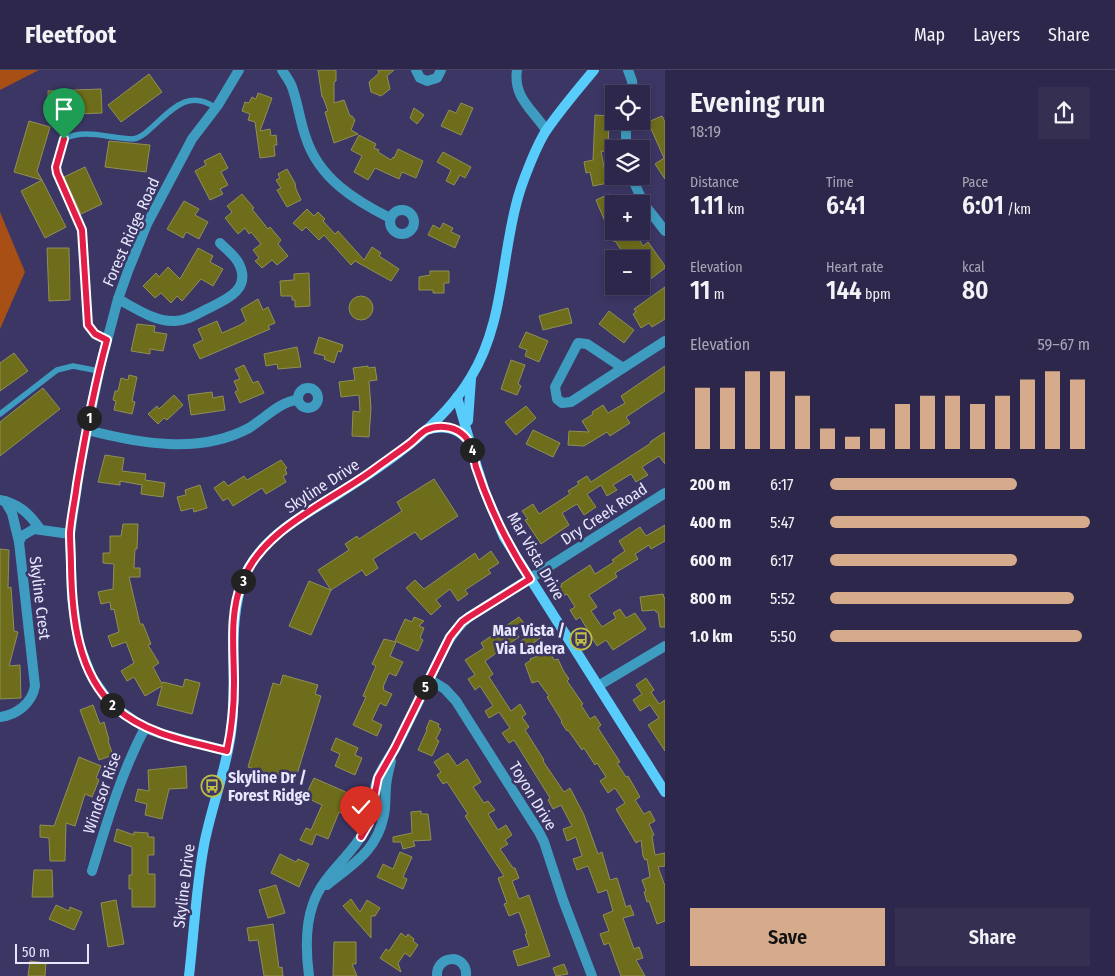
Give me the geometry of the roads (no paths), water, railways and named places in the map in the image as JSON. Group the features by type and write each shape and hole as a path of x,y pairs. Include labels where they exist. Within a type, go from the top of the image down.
{"street":[{"name":"Forest Ridge Road","path":"227,751 144,728 122,712 106,697 84,660 78,635 72,598 70,534 99,371 118,299 134,255 147,224 192,139 216,108 239,70"},
{"path":"282,70 292,85 306,139 316,163 346,193 390,218"},
{"path":"416,70 420,78 428,82 437,78 441,70"},
{"path":"517,70 517,89 546,130"},
{"name":"Skyline Drive","path":"189,976 204,848 231,735 234,700 234,620 242,583 259,553 282,530 350,487 409,444 425,431 457,397 470,379 487,344 497,312 516,203 546,130 594,70"},
{"path":"628,70 632,85"},
{"path":"635,185 644,204 665,231"},
{"path":"118,299 157,318 174,321 189,318 224,301 237,291 242,278 237,260 220,242"},
{"path":"623,368 587,344 578,343 556,387 558,399 562,403 571,402 665,342"},
{"path":"470,379 468,412 470,442"},
{"name":"Mar Vista Drive","path":"457,397 476,467 495,517 511,549 665,792"},
{"path":"87,430 137,441 185,445 237,434 288,402 298,400"},
{"path":"425,431 437,427 447,427 456,430 470,442"},
{"name":"Dry Creek Road","path":"309,976 307,953 309,921 313,904 325,880 356,844 365,830 371,816 378,778 450,637 462,622 665,493"},
{"path":"2,500 24,510 40,529 70,534"},
{"path":"2,500 12,513 19,542"},
{"name":"Skyline Crest","path":"0,717 12,714 22,708 30,700 35,686 19,542 22,536 28,532 40,529"},
{"path":"598,686 665,646"},
{"name":"Toyon Drive","path":"429,679 445,689 456,701 539,832 562,900 592,976"},
{"name":"Windsor Rise","path":"92,871 114,799 144,728"},
{"path":"437,976 441,963 444,960 454,958 463,963 466,976"}],"lane":[{"path":"107,340 95,334 88,325 82,230 56,167 64,139 74,134 97,134 135,139 142,136 176,106 185,101 197,100 206,102 216,108"},
{"path":"0,414 57,370 72,366 99,371"}],"place":[{"name":"Mar Vista / Via Ladera","path":"581,639"},
{"name":"Skyline Dr / Forest Ridge","path":"212,786"}]}
